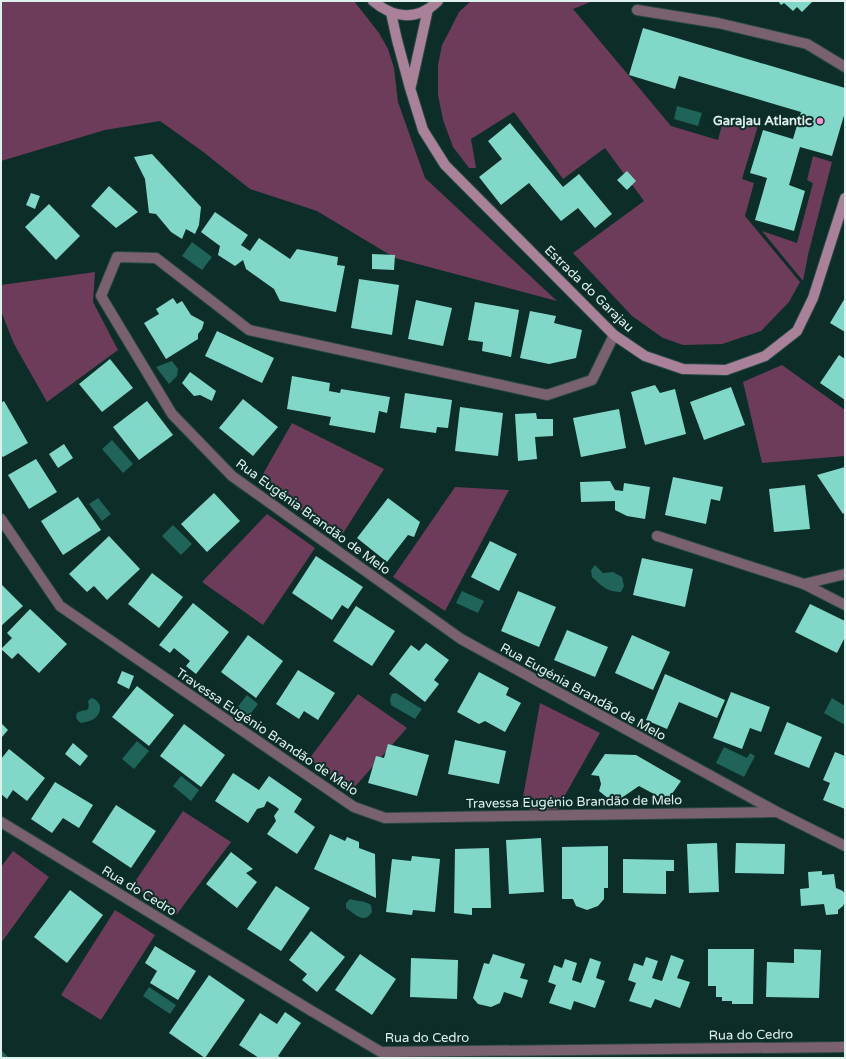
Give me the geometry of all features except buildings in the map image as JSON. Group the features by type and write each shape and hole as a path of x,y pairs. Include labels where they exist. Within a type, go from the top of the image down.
{"street":[{"path":"373,1 391,13 399,15 414,15 421,13 428,10 438,1"},
{"path":"410,88 428,10"},
{"path":"637,10 718,23 807,44 845,67"},
{"name":"Estrada do Garajau","path":"391,13 410,88 423,130 445,165 614,335 645,356 683,369 726,370 766,356 797,331 813,298 845,198"},
{"name":"Rua Eugénia Brandão de Melo","path":"614,335 592,380 547,395 249,330 156,258 117,257 101,296 172,414 232,476 461,639 777,812 845,846"},
{"name":"Travessa Eugénio Brandão de Melo","path":"1,519 60,606 354,807 385,818 777,812"},
{"path":"657,536 804,584 845,605"},
{"path":"804,584 845,574"},
{"name":"Rua do Cedro","path":"1,822 381,1052 845,1048"}],"shaded area":[{"path":"1,1 354,1 379,33 388,49 394,68 398,102 425,178 557,301 395,258 317,211 250,189 202,151 160,121 105,130 1,161"},
{"path":"471,1 593,1 573,9 671,126 718,140 724,117 758,126 742,179 754,183 745,216 800,282 789,302 761,331 722,344 683,345 663,338 632,316 573,253 644,201 605,148 563,179 514,112 471,139 476,168 469,168 453,147 443,120 438,95 438,65 442,45 459,12"},
{"path":"677,106 702,113 698,126 674,119"},
{"path":"813,156 832,162 808,255 803,281 762,231 797,243 813,183 807,180"},
{"path":"192,242 212,257 202,270 182,256"},
{"path":"95,272 93,302 118,350 47,402 14,344 1,311 1,285"},
{"path":"172,361 178,369 177,376 169,384 156,367"},
{"path":"782,365 845,410 845,456 762,463 743,382"},
{"path":"292,423 384,469 340,538 259,481"},
{"path":"112,440 133,464 123,473 102,449"},
{"path":"455,487 509,490 445,611 393,577"},
{"path":"98,498 111,514 102,521 89,504"},
{"path":"267,514 315,548 263,625 202,582"},
{"path":"173,525 192,544 181,555 162,536"},
{"path":"595,565 603,573 613,572 622,577 624,586 621,592 608,590 592,577 591,570"},
{"path":"462,591 484,601 478,613 456,603"},
{"path":"396,693 422,709 415,719 391,705 390,699 392,694"},
{"path":"358,694 407,728 352,790 309,759"},
{"path":"247,695 258,704 248,717 236,709"},
{"path":"92,698 100,705 99,714 94,719 81,723 77,719 77,713 89,708 88,701"},
{"path":"832,698 845,706 845,725 824,713"},
{"path":"540,703 600,733 555,813 521,808"},
{"path":"137,741 149,751 134,769 122,759"},
{"path":"724,747 747,758 750,753 755,756 744,777 716,763"},
{"path":"181,776 199,790 191,801 173,786"},
{"path":"183,811 231,842 177,914 132,886"},
{"path":"13,851 49,877 1,943 1,867"},
{"path":"350,899 371,905 372,912 366,918 359,917 346,908 346,903"},
{"path":"115,910 155,935 101,1020 61,995"},
{"path":"149,987 176,1005 170,1014 143,996"}],"waterway":[{"path":"1,1054 5,1058"}],"place":[{"name":"Garajau Atlantic","path":"820,121"}]}
